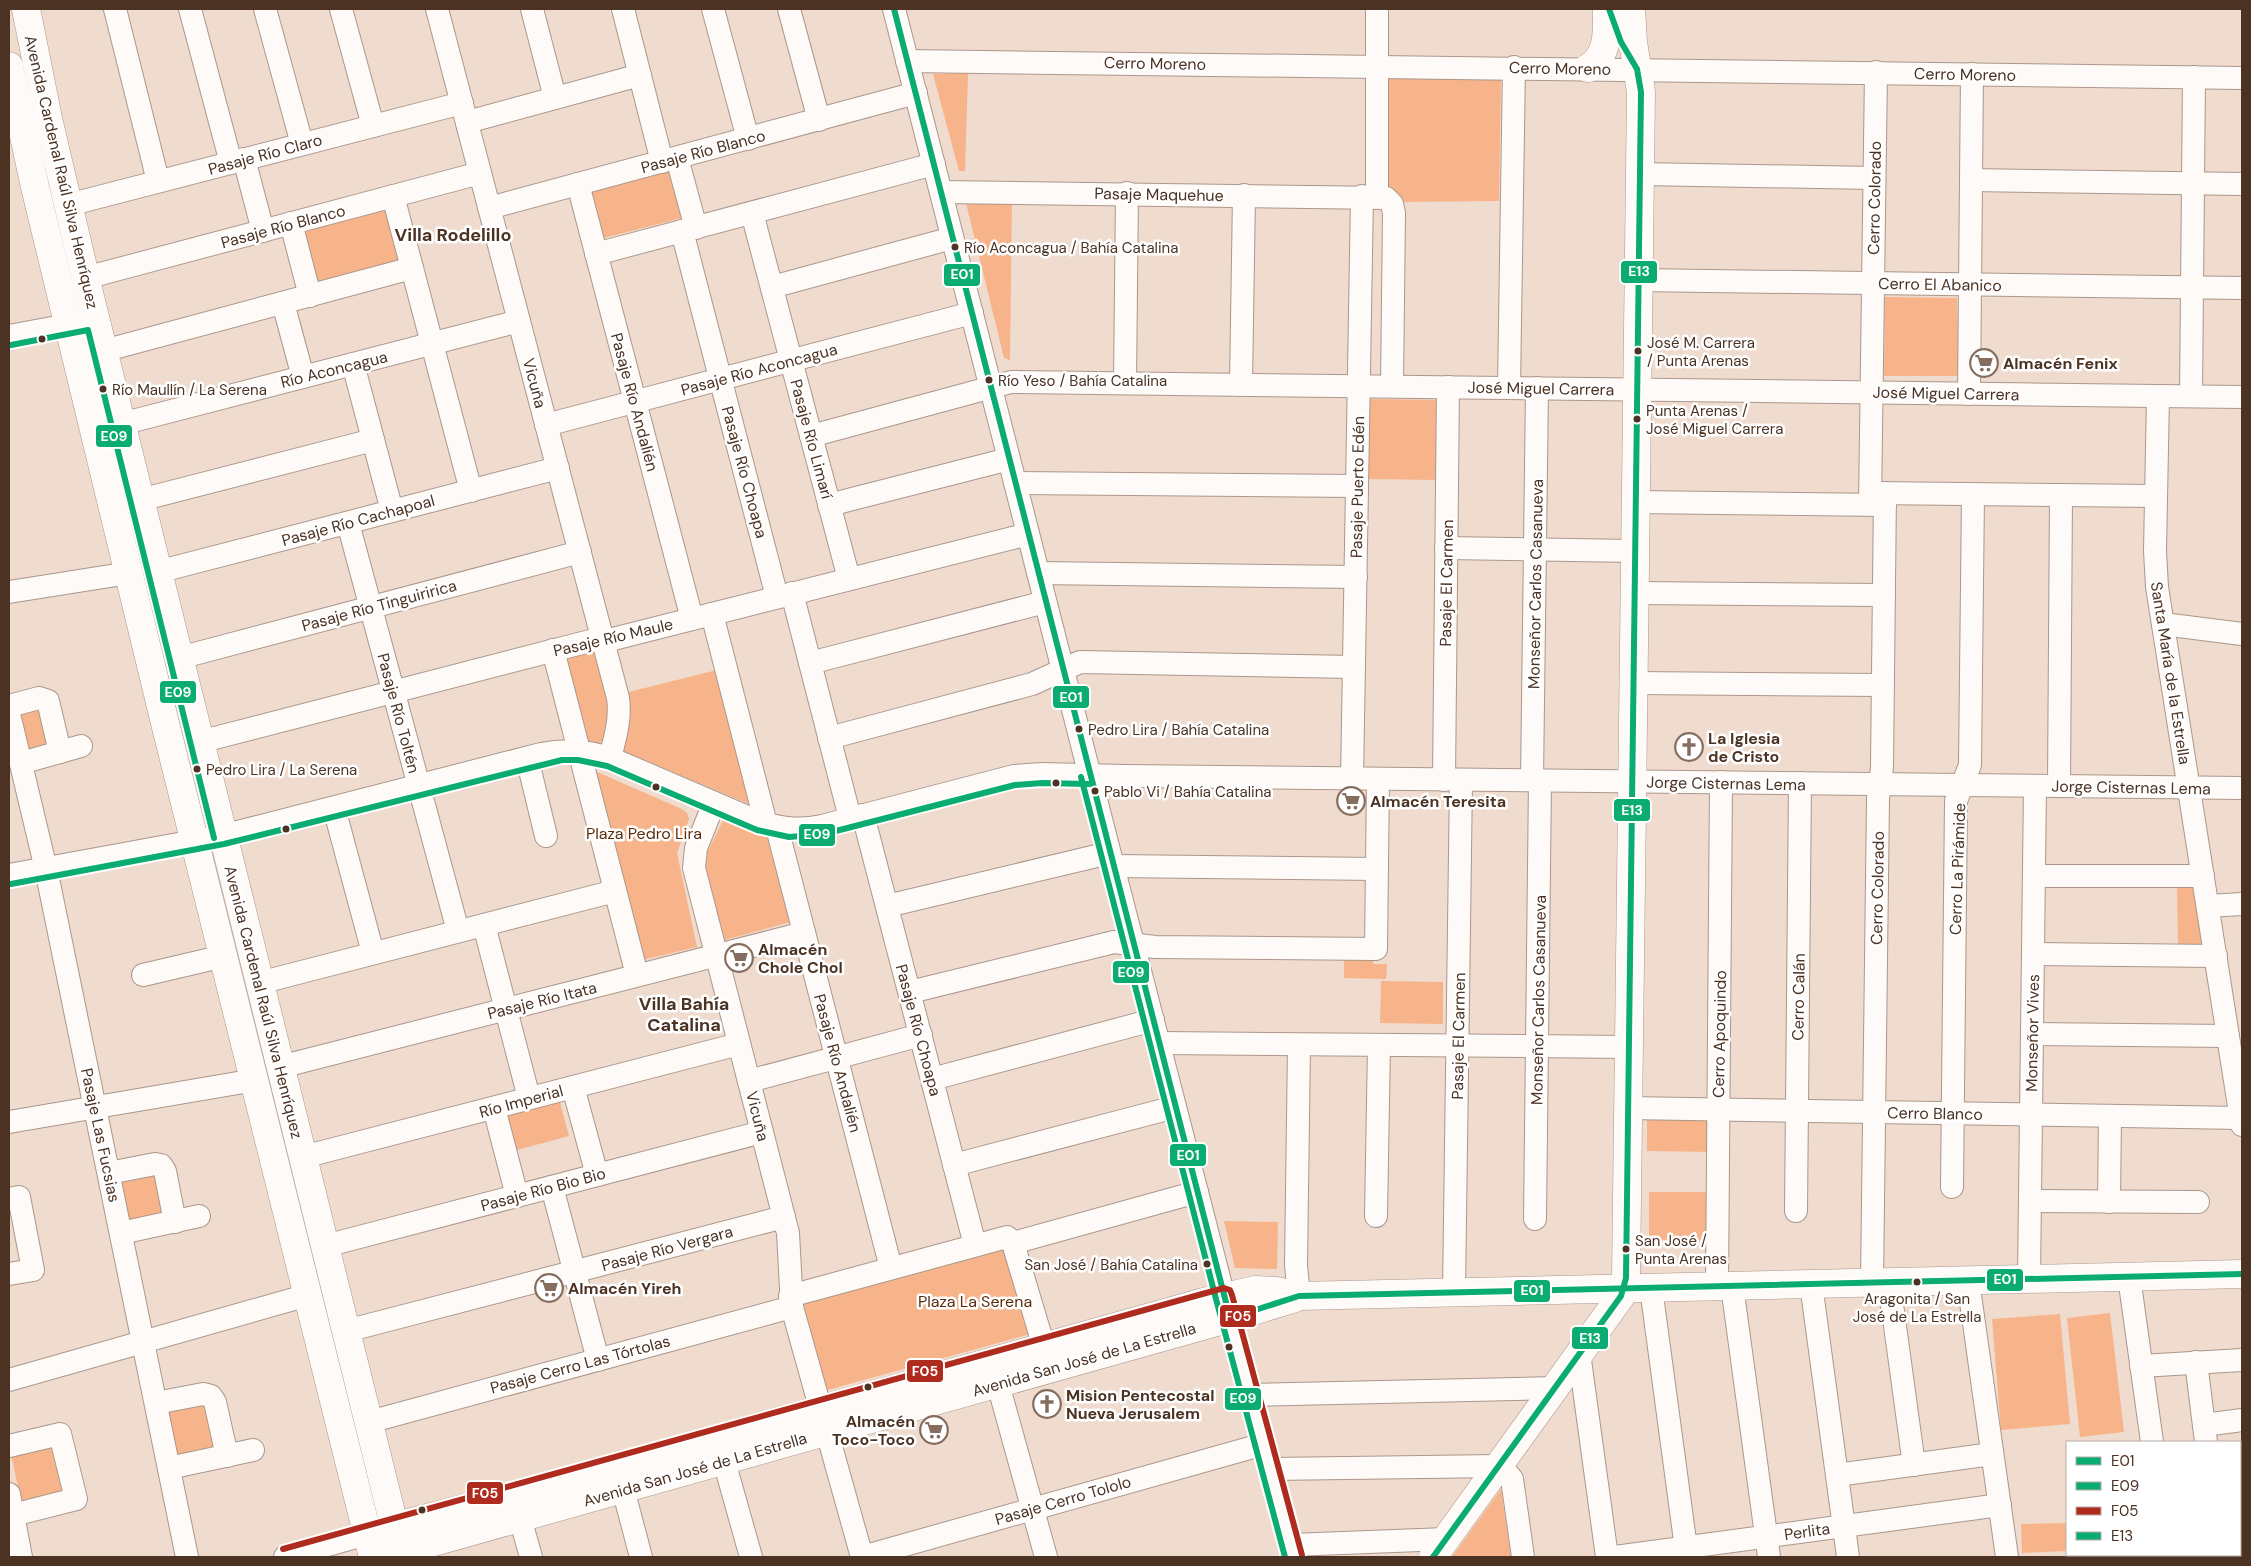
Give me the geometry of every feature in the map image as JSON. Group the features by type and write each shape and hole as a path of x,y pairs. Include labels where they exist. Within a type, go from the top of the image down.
{"main road":[{"name":"Avenida Cardenal Raúl Silva Henríquez","path":"26,9 49,124 85,278 83,323 103,351 369,1422 386,1547"},
{"path":"1588,68 1597,62 1604,51 1608,9"},
{"path":"1608,9 1621,42 1637,69"},
{"path":"1440,1548 1624,1288 1626,1265 1640,174 1640,92 1631,9"},
{"name":"Avenida Cardenal Raúl Silva Henríquez","path":"9,66 35,188 83,323 129,573 308,1295 386,1547"},
{"name":"Avenida San José de La Estrella","path":"386,1547 520,1518 724,1461 824,1420 998,1384 1227,1307 1255,1290 1276,1291 1299,1296 2242,1274"},
{"name":"Avenida San José de La Estrella","path":"386,1547 824,1420 1044,1347 1227,1307"}],"street":[{"path":"115,9 158,182"},
{"path":"190,9 238,161 263,231"},
{"path":"265,9 302,144"},
{"path":"341,9 373,126"},
{"name":"Vicuña","path":"437,9 580,552 620,712 610,758"},
{"path":"532,9 555,98"},
{"name":"Pasaje Río Choapa","path":"623,9 640,75 670,160 689,230 720,379 785,595 810,663 829,738 887,906 975,1245"},
{"path":"713,9 748,139"},
{"path":"789,9 819,120"},
{"path":"894,9 1158,1043 1293,1551 1440,1548"},
{"name":"Pasaje Puerto Edén","path":"1352,779 1359,386 1378,80 1376,66 1377,9"},
{"name":"Cerro Moreno","path":"907,61 1514,67 2242,78"},
{"path":"1508,388 1514,67"},
{"name":"Cerro Colorado","path":"1876,72 1871,392 1884,594 1874,1112 1881,1282 1914,1465"},
{"path":"1969,394 1972,74"},
{"name":"Pasaje Río Claro","path":"68,205 373,126 555,98 640,75"},
{"path":"2190,396 2194,77"},
{"name":"Pasaje Río Blanco","path":"489,208 916,93"},
{"path":"596,254 934,164"},
{"name":"Pasaje Río Blanco","path":"85,278 480,173"},
{"path":"1640,174 1874,178"},
{"path":"1971,180 2242,184"},
{"name":"Pasaje Río Andalién","path":"578,184 635,402 804,933 891,1268"},
{"name":"Pasaje Maquehue","path":"941,192 1370,196"},
{"path":"1124,384 1127,193"},
{"path":"1241,385 1244,195"},
{"path":"393,196 471,491"},
{"path":"1370,196 1389,200 1394,208 1392,386"},
{"name":"Pasaje Río Limarí","path":"752,213 849,579"},
{"path":"291,223 310,296"},
{"path":"772,288 952,238"},
{"path":"103,351 412,268"},
{"name":"Cerro El Abanico","path":"1638,280 2242,288"},
{"path":"283,303 303,377"},
{"name":"Pasaje Río Aconcagua","path":"546,425 972,313"},
{"name":"Río Aconcagua","path":"121,424 519,321"},
{"path":"9,336 83,323"},
{"path":"353,364 392,511"},
{"name":"José Miguel Carrera","path":"811,436 990,386 1011,382 2242,397"},
{"name":"Pasaje El Carmen","path":"1448,387 1446,548 1457,1046 1454,1292"},
{"name":"Monseñor Carlos Casanueva","path":"1535,1219 1537,1047 1535,550 1538,388"},
{"name":"Santa María de la Estrella","path":"2158,396 2156,572 2216,956 2233,1010 2228,1036 2242,1122"},
{"path":"140,500 373,440"},
{"path":"829,505 1009,460"},
{"name":"Pasaje Río Cachapoal","path":"157,572 558,468"},
{"path":"1015,483 1357,486"},
{"path":"1636,502 1877,499 1973,494 2156,496"},
{"name":"Cerro La Pirámide","path":"1952,1187 1956,801 1964,785 1970,764 1973,494"},
{"path":"2059,786 2061,495"},
{"name":"Pasaje Río Toltén","path":"348,523 458,932"},
{"name":"Pasaje Río Maule","path":"199,742 553,650 702,616 1028,534"},
{"path":"1446,548 1635,551"},
{"name":"Pasaje Río Tinguiririca","path":"179,658 580,552"},
{"path":"9,592 129,573"},
{"path":"1038,573 1356,577"},
{"path":"1635,593 1884,594"},
{"path":"810,663 1045,602"},
{"path":"2163,624 2242,634"},
{"path":"553,650 637,975"},
{"path":"829,738 1032,684 1062,670 1088,661 1354,667"},
{"path":"1634,683 1883,685"},
{"path":"9,706 39,698 48,700 70,749 21,763"},
{"name":"Pasaje Las Fucsias","path":"9,714 46,869 187,1557"},
{"name":"Jorge Cisternas Lema","path":"9,875 196,842 550,752 579,751 610,758 771,826 803,830 1014,776 1042,774 2242,788"},
{"path":"527,758 546,836"},
{"path":"910,992 1114,942 1155,947 1376,950 1378,779"},
{"name":"Cerro Apoquindo","path":"1721,782 1718,1110 1724,1286 1768,1547"},
{"name":"Cerro Calán","path":"1796,1211 1800,783"},
{"name":"Monseñor Vives","path":"2029,1279 2036,786"},
{"name":"Vicuña","path":"714,803 694,859 696,877 784,1217 789,1244 791,1301 862,1557"},
{"path":"334,808 373,954"},
{"path":"887,906 1111,860 1377,869"},
{"path":"2034,876 2203,876"},
{"path":"259,983 615,891"},
{"path":"2208,906 2242,904"},
{"path":"484,925 529,1098"},
{"name":"Pasaje Río Itata","path":"280,1068 804,933"},
{"path":"2033,954 2216,956"},
{"path":"143,975 224,956"},
{"path":"932,1079 1153,1020"},
{"path":"2032,1034 2228,1036"},
{"path":"749,1081 921,1035"},
{"path":"1158,1043 1629,1048"},
{"name":"Río Imperial","path":"303,1157 739,1044"},
{"path":"1298,1045 1296,1265 1299,1296"},
{"path":"1376,1216 1379,1046"},
{"path":"9,1122 255,1080"},
{"path":"573,1087 597,1175"},
{"path":"954,1165 1175,1107"},
{"path":"494,1108 517,1196"},
{"name":"Cerro Blanco","path":"1628,1108 2031,1114 2242,1122"},
{"path":"2109,1202 2110,1116"},
{"name":"Pasaje Río Bio Bio","path":"325,1246 762,1132"},
{"path":"108,1173 155,1164 161,1165 165,1171 175,1222"},
{"path":"552,1187 598,1360"},
{"name":"Pasaje Cerro Las Tórtolas","path":"369,1422 598,1360 791,1301 891,1268 1003,1237 1011,1240 1197,1192"},
{"path":"9,1199 19,1197 33,1270 9,1274"},
{"path":"2030,1201 2198,1202"},
{"path":"121,1233 199,1216"},
{"name":"Pasaje Río Vergara","path":"346,1331 784,1217"},
{"path":"1011,1240 1044,1347"},
{"path":"2128,1277 2152,1441"},
{"path":"1968,1281 2000,1505 2002,1557"},
{"path":"1811,1284 1848,1557"},
{"path":"1651,1288 1686,1548"},
{"path":"9,1380 308,1295"},
{"path":"1579,1353 1607,1557"},
{"path":"2141,1366 2242,1360"},
{"path":"2196,1362 2205,1434 2242,1420"},
{"path":"998,1384 1046,1557"},
{"path":"1251,1395 1554,1388"},
{"path":"156,1403 203,1394 211,1396 215,1402 227,1456"},
{"path":"9,1446 60,1434 76,1499 11,1505 21,1557"},
{"name":"Pasaje Cerro Tololo","path":"862,1557 1264,1444"},
{"path":"169,1468 252,1450"},
{"path":"1837,1475 1992,1454"},
{"path":"724,1461 752,1557"},
{"path":"1271,1470 1499,1466 1512,1479 1523,1557"},
{"path":"622,1489 642,1557"},
{"name":"Perlita","path":"1615,1557 1686,1548 1768,1547 1844,1526 2000,1505"},
{"path":"520,1518 531,1557"},
{"name":"Avenida San José de La Estrella","path":"285,1557 386,1547"}],"green space":[{"path":"968,73 965,171 959,171 933,74"},
{"path":"1389,78 1501,80 1499,201 1401,202 1386,191"},
{"path":"671,164 686,217 600,239 586,188"},
{"path":"965,199 1012,199 1010,360 1004,358"},
{"path":"387,207 403,263 318,287 302,231"},
{"path":"1885,297 1957,298 1959,376 1884,376"},
{"path":"1368,399 1440,400 1439,480 1367,479"},
{"path":"595,649 613,707 611,733 600,743 583,744 563,653"},
{"path":"721,669 754,806 622,751 621,694"},
{"path":"39,702 55,745 30,756 15,708"},
{"name":"Plaza Pedro Lira","path":"590,769 682,809 687,813 689,819 677,853 697,947 638,961"},
{"path":"723,820 766,834 791,922 721,941 703,861"},
{"path":"2195,881 2204,948 2178,948 2177,883"},
{"path":"1344,954 1373,954 1373,964 1387,964 1386,979 1344,978"},
{"path":"1381,981 1443,982 1443,1024 1380,1023"},
{"path":"559,1099 569,1136 513,1151 503,1114"},
{"path":"1647,1115 1711,1115 1711,1152 1647,1151"},
{"path":"153,1167 168,1211 127,1225 116,1175"},
{"path":"1649,1192 1712,1192 1711,1241 1649,1240"},
{"path":"1224,1221 1278,1222 1277,1269 1235,1268"},
{"name":"Plaza La Serena","path":"1003,1245 1034,1333 824,1391 803,1301"},
{"path":"2110,1313 2124,1432 2080,1437 2067,1318"},
{"path":"2060,1314 2070,1424 2001,1430 1992,1319"},
{"path":"206,1398 221,1448 179,1463 166,1405"},
{"path":"53,1445 64,1485 60,1496 22,1505 10,1450"},
{"path":"1501,1489 1511,1557 1452,1557"},
{"path":"2066,1523 2066,1551 2022,1553 2021,1524"}],"transit line":[{"name":"E01","path":"894,9 1230,1318 1299,1296 2242,1274"},
{"name":"E13","path":"1433,1557 1621,1296 1626,1278 1641,92 1637,69 1621,42 1609,9"},
{"name":"E09","path":"11,345 88,330 214,838"},
{"name":"E09","path":"11,884 224,844 562,760 578,760 607,766 757,830 789,837 824,834 1015,785 1042,783 1089,784"},
{"name":"E09","path":"1081,777 1285,1557"},
{"name":"F05","path":"283,1549 1224,1288 1230,1290 1232,1295 1302,1555"}],"place":[{"name":"Río Aconcagua / Bahía Catalina","path":"955,247"},
{"name":"José M. Carrera / Punta Arenas","path":"1638,351"},
{"name":"Almacén Fenix","path":"1984,363"},
{"name":"Río Yeso / Bahía Catalina","path":"989,380"},
{"name":"Río Maullín / La Serena","path":"103,389"},
{"name":"Punta Arenas / José Miguel Carrera","path":"1637,419"},
{"name":"Pedro Lira / Bahía Catalina","path":"1079,729"},
{"name":"La Iglesia de Cristo","path":"1689,747"},
{"name":"Pedro Lira / La Serena","path":"197,769"},
{"name":"Pablo Vi / Bahía Catalina","path":"1095,791"},
{"name":"Almacén Teresita","path":"1351,801"},
{"name":"Almacén Chole Chol","path":"739,958"},
{"name":"San José / Punta Arenas","path":"1626,1249"},
{"name":"San José / Bahía Catalina","path":"1207,1264"},
{"name":"Aragonita / San José de La Estrella","path":"1917,1282"},
{"name":"Almacén Yireh","path":"549,1288"},
{"name":"Mision Pentecostal Nueva Jerusalem","path":"1047,1404"},
{"name":"Almacén Toco-Toco","path":"934,1430"}],"district":[{"name":"Villa Rodelillo","path":"453,235"},
{"name":"Villa Bahía Catalina","path":"684,1014"}]}
